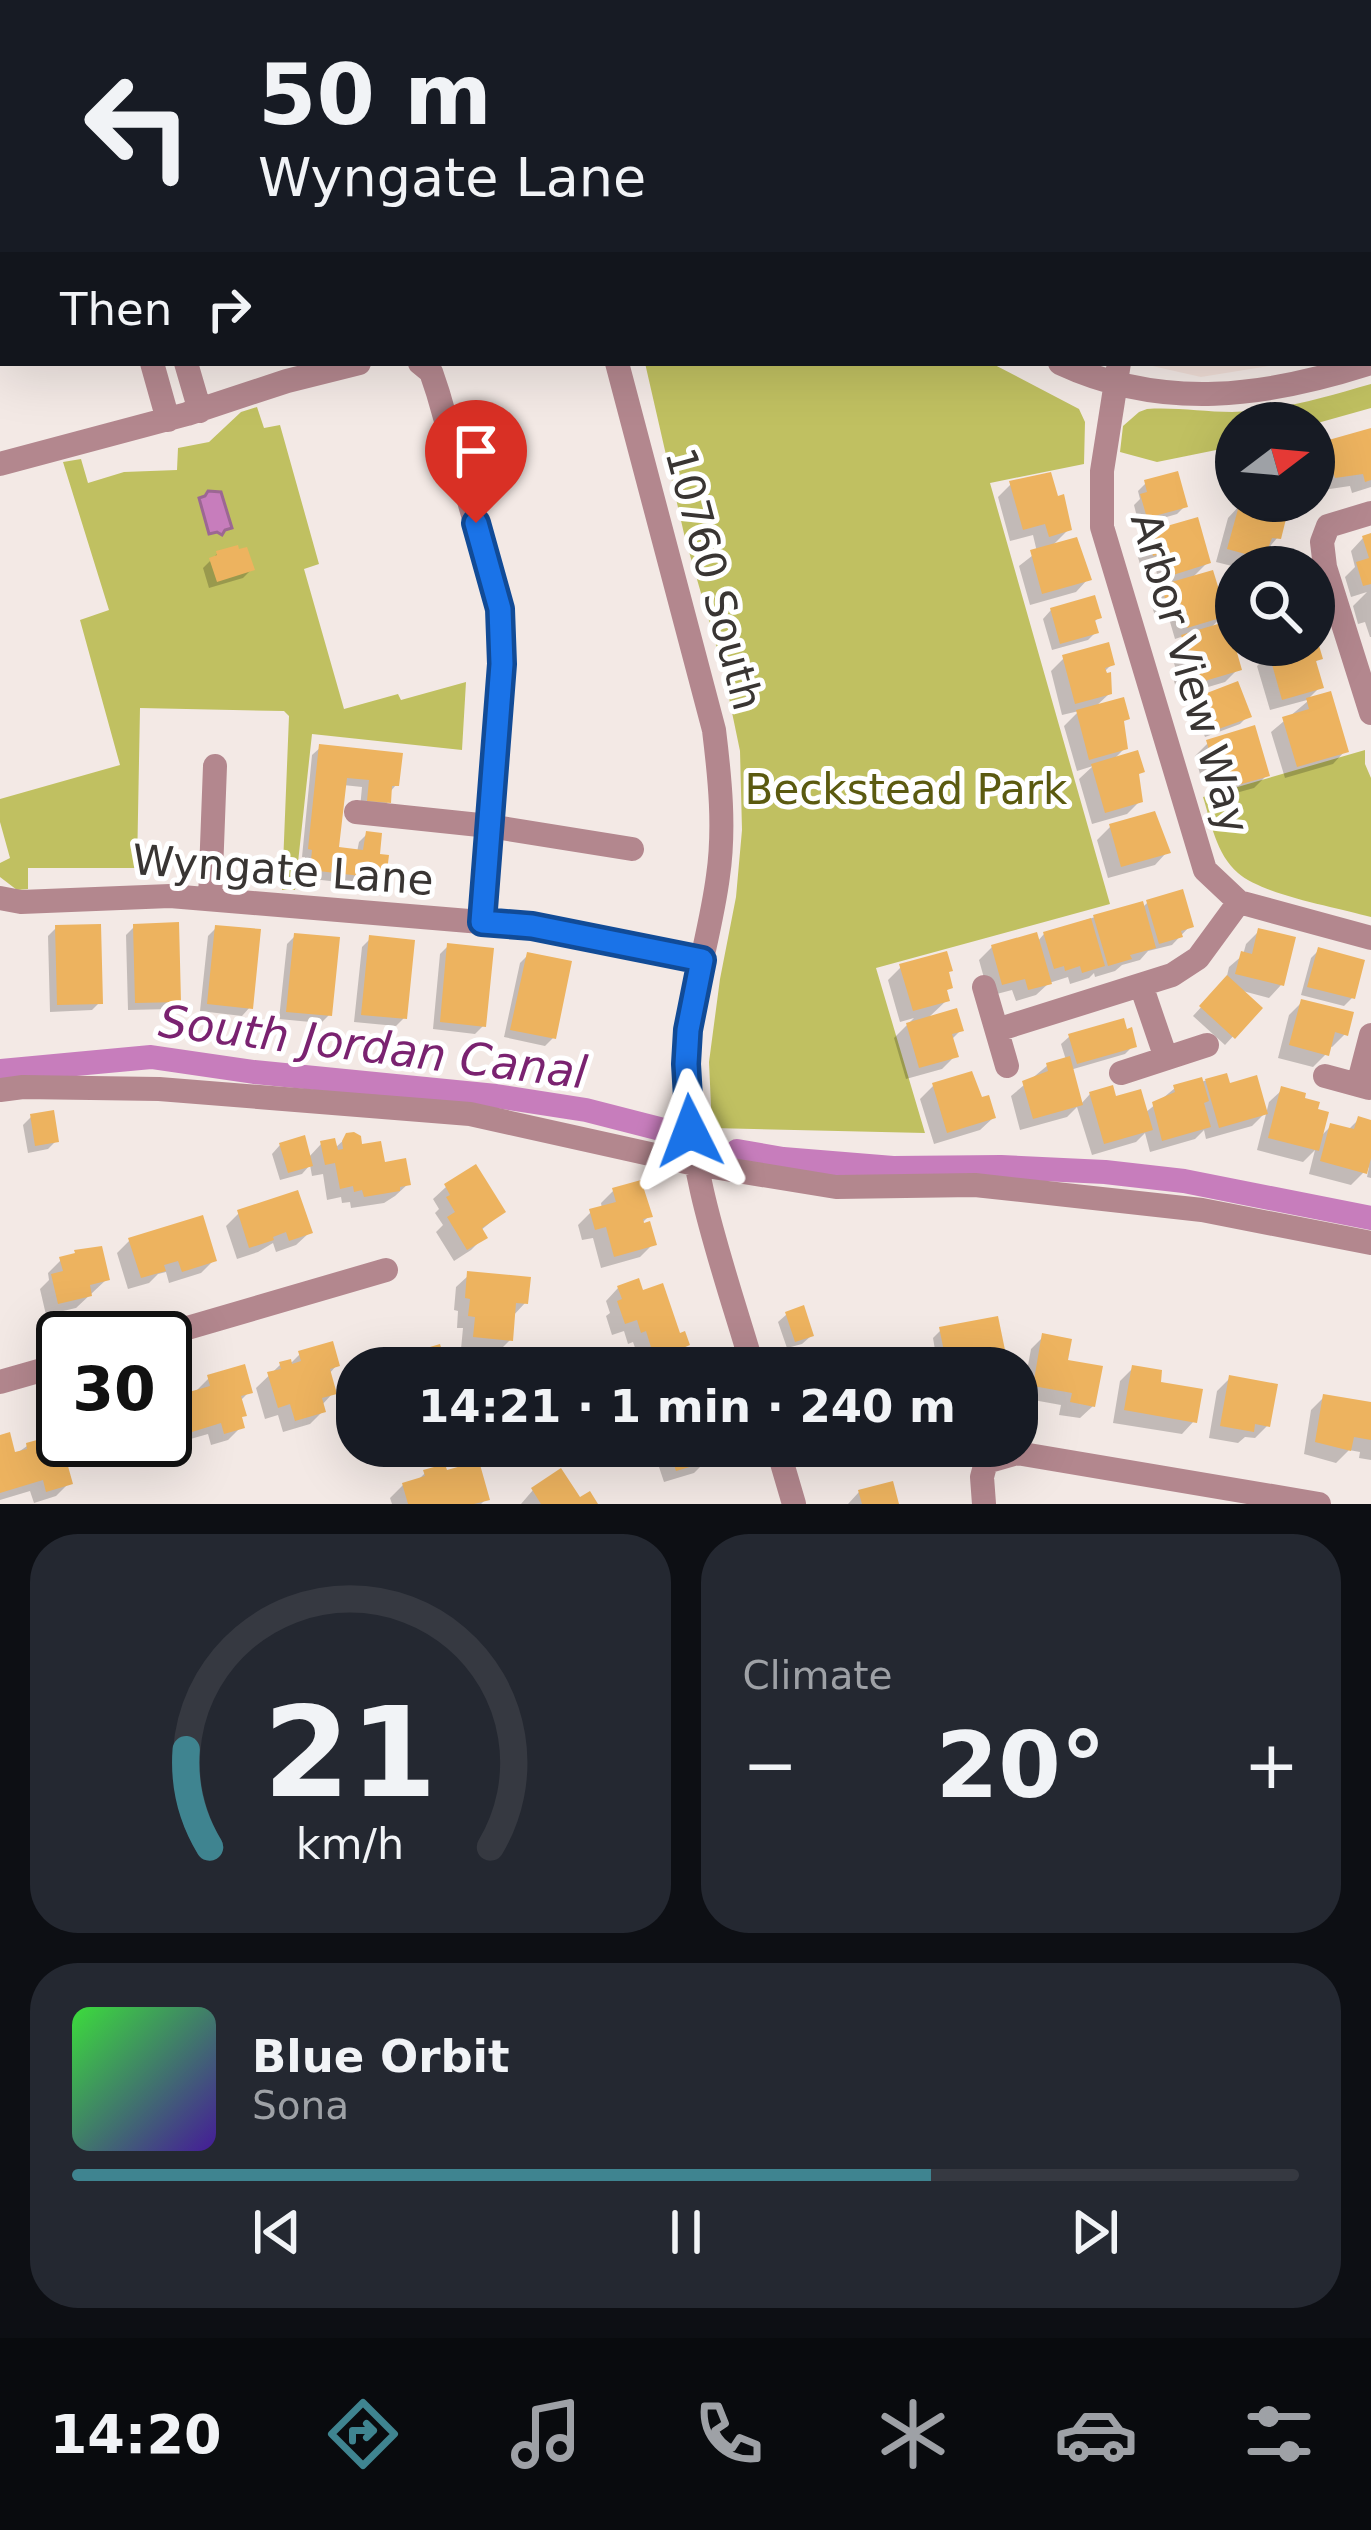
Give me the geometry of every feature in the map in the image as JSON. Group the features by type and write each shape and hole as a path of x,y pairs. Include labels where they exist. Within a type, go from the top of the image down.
{"street":[{"path":"153,366 168,420"},
{"path":"187,366 200,411"},
{"path":"0,464 347,366"},
{"path":"424,366 431,372 438,393 500,609 502,664 482,922"},
{"name":"10760 South","path":"618,366 714,730 722,825 718,874 688,1030 686,1064 694,1164 748,1347"},
{"path":"1076,366 1117,374 1148,391 1211,394 1310,380 1360,366"},
{"name":"Arbor View Way","path":"1117,374 1102,471 1102,526 1205,870 1239,902"},
{"path":"1371,513 1328,526 1322,542 1325,567 1371,713"},
{"path":"210,899 215,766"},
{"path":"356,812 489,826 632,849"},
{"name":"Wyngate Lane","path":"0,898 21,902 170,896 532,926 702,960"},
{"path":"997,1030 1172,975 1198,958 1239,902 1371,938"},
{"path":"1142,985 1166,1058"},
{"path":"984,987 1007,1066"},
{"path":"1325,1076 1364,1086 1371,1035"},
{"path":"1121,1073 1207,1045"},
{"path":"0,1090 159,1089 470,1114 694,1164 836,1187 975,1185 1202,1210 1371,1243"},
{"path":"192,1326 386,1270"},
{"path":"0,1382 36,1372"},
{"path":"984,1504 986,1462 1017,1453 1318,1504"},
{"path":"783,1467 794,1504"}],"shaded area":[{"path":"1152,366 1269,366 1201,377"},
{"path":"208,491 221,492 232,528 222,535 209,534 199,498"}],"green space":[{"name":"Beckstead Park","path":"646,366 997,366 1079,409 1085,422 1084,464 990,483 1110,904 876,968 925,1133 712,1128 709,1062 736,897 742,830 740,751 723,669 685,538"},
{"path":"1371,384 1371,408 1335,418 1335,402 1306,402"},
{"path":"257,407 264,428 280,425 319,564 304,569 344,709 466,682 462,750 312,734 295,890 282,890 289,716 284,711 140,708 137,868 28,868 28,889 17,890 0,877 0,863 10,858 0,822 0,799 120,765 80,620 109,610 63,462 81,459 88,483 124,472 177,470 178,448 209,442 241,412"},
{"path":"1215,411 1215,450 1157,462 1120,452 1123,426 1139,412"},
{"path":"1365,750 1371,778 1371,917 1264,888 1238,873 1224,857 1203,797"}],"building":[{"path":"1371,428 1371,480 1365,482 1363,474 1335,478 1335,438"},
{"path":"1178,471 1188,507 1147,518 1140,494 1147,492 1144,480"},
{"path":"1051,472 1058,496 1064,494 1072,530 1049,537 1045,524 1023,530 1009,481"},
{"path":"1198,517 1211,563 1173,575 1166,552 1153,556 1146,532"},
{"path":"1234,522 1285,522 1281,539 1272,538 1269,546 1228,546"},
{"path":"1371,533 1371,584 1363,586 1356,562 1369,558 1362,536"},
{"path":"1077,537 1092,580 1042,594 1030,550"},
{"path":"238,545 239,549 247,547 255,570 217,582 209,558"},
{"path":"1213,570 1215,620 1187,628 1181,604 1168,608 1161,585"},
{"path":"1095,595 1102,618 1095,620 1099,633 1060,644 1050,608"},
{"path":"1215,625 1215,666 1241,666 1242,670 1191,685 1181,635"},
{"path":"1109,642 1115,665 1105,668 1111,672 1112,694 1075,704 1062,655"},
{"path":"1272,666 1317,666 1324,688 1282,700"},
{"path":"1238,681 1252,717 1213,731 1208,718 1202,720 1194,698"},
{"path":"1331,691 1349,752 1297,767 1282,717 1309,709 1306,698"},
{"path":"1124,697 1130,719 1124,721 1128,749 1089,760 1076,710"},
{"path":"1255,725 1270,776 1231,787 1224,765 1213,763 1206,740"},
{"path":"319,744 403,753 399,786 392,786 391,803 367,801 369,780 347,778 339,847 363,850 366,831 382,833 380,854 389,855 386,879 310,870"},
{"path":"1138,750 1145,772 1139,774 1143,802 1105,813 1091,764"},
{"path":"1155,811 1171,853 1121,867 1109,824"},
{"path":"1183,889 1194,927 1181,931 1183,937 1159,944 1146,900"},
{"path":"1143,901 1156,948 1108,966 1093,915"},
{"path":"1091,918 1105,966 1082,973 1080,966 1054,969 1043,932"},
{"path":"179,922 181,1002 135,1003 133,924"},
{"path":"101,924 103,1004 57,1005 55,925"},
{"path":"215,925 261,929 253,1009 207,1004"},
{"path":"1258,928 1296,937 1284,986 1235,974 1241,951 1252,954"},
{"path":"1037,932 1052,984 1028,990 1025,979 1002,985 991,945"},
{"path":"294,933 340,937 332,1016 286,1012"},
{"path":"369,935 415,940 407,1019 361,1015"},
{"path":"447,943 494,948 486,1027 440,1022"},
{"path":"1318,947 1365,960 1355,999 1307,987"},
{"path":"947,951 953,971 949,972 953,988 947,990 950,1001 913,1011 899,964"},
{"path":"527,952 572,961 556,1039 510,1030"},
{"path":"1227,975 1263,1008 1235,1039 1199,1006"},
{"path":"1301,999 1354,1012 1348,1036 1335,1032 1329,1056 1289,1045"},
{"path":"957,1008 964,1031 952,1034 959,1057 919,1068 906,1023"},
{"path":"1124,1018 1127,1029 1132,1027 1137,1047 1077,1064 1068,1034"},
{"path":"1070,1056 1083,1105 1033,1119 1022,1081 1048,1071 1046,1063"},
{"path":"972,1071 982,1097 989,1095 996,1118 947,1133 932,1083"},
{"path":"1227,1073 1230,1083 1257,1075 1268,1114 1219,1128 1205,1079"},
{"path":"1202,1077 1211,1127 1162,1141 1152,1102 1175,1092 1173,1085"},
{"path":"1113,1085 1116,1096 1141,1089 1153,1130 1104,1144 1089,1092"},
{"path":"1281,1086 1306,1093 1305,1098 1320,1102 1318,1109 1329,1112 1319,1151 1268,1138"},
{"path":"54,1110 59,1142 35,1146 30,1114"},
{"path":"1358,1116 1371,1120 1367,1174 1320,1161 1330,1123 1354,1129"},
{"path":"346,1133 361,1136 362,1144 381,1141 385,1162 406,1158 411,1185 364,1197 353,1186 340,1189 335,1163 325,1165 320,1141 335,1138 338,1150 343,1149"},
{"path":"305,1135 313,1166 288,1173 279,1143"},
{"path":"476,1164 506,1212 482,1228 488,1238 467,1250 447,1217 455,1212 444,1184"},
{"path":"641,1180 653,1217 643,1219 650,1221 657,1245 614,1257 606,1227 595,1230 589,1209 616,1202 612,1188"},
{"path":"298,1190 313,1233 289,1241 286,1232 249,1248 237,1210"},
{"path":"203,1215 217,1261 182,1272 178,1261 164,1265 166,1271 141,1278 128,1238"},
{"path":"102,1246 110,1280 90,1285 92,1296 58,1304 51,1274 63,1271 59,1257"},
{"path":"467,1271 531,1277 528,1304 516,1303 513,1341 473,1337 475,1317 468,1316 470,1299 465,1298"},
{"path":"639,1278 643,1290 663,1283 680,1333 685,1331 690,1345 651,1347 637,1320 625,1324 617,1286"},
{"path":"804,1305 814,1336 795,1342 785,1312"},
{"path":"998,1316 1004,1347 943,1347 939,1327"},
{"path":"1042,1333 1072,1339 1068,1360 1103,1366 1095,1407 1070,1402 1072,1393 1038,1387"},
{"path":"333,1341 336,1367 330,1369 336,1394 322,1398 326,1412 295,1421 290,1404 278,1408 267,1372 281,1369 279,1362 301,1361 298,1351"},
{"path":"245,1364 253,1393 241,1396 245,1428 224,1434 221,1423 192,1432 192,1391 210,1386 207,1375"},
{"path":"1132,1365 1162,1370 1161,1382 1203,1389 1197,1423 1124,1410"},
{"path":"1229,1375 1278,1384 1270,1427 1255,1424 1254,1432 1220,1426"},
{"path":"1323,1394 1371,1402 1371,1440 1354,1437 1351,1451 1315,1442"},
{"path":"10,1432 15,1452 36,1440 36,1467 68,1467 73,1484 46,1492 43,1480 0,1493 0,1435"},
{"path":"481,1467 490,1500 408,1504 402,1483 425,1476 423,1470"},
{"path":"561,1468 580,1497 590,1491 598,1504 541,1504 531,1488"},
{"path":"893,1481 899,1504 862,1504 858,1490"}],"waterway":[{"name":"South Jordan Canal","path":"0,1071 151,1057 496,1096 586,1110 664,1130"},
{"name":"South Jordan Canal","path":"737,1151 893,1168 1105,1172 1184,1181 1371,1218"}],"route":[{"path":"476,523 500,609 502,664 482,922 532,926 702,960 688,1030 690,1131"}]}
